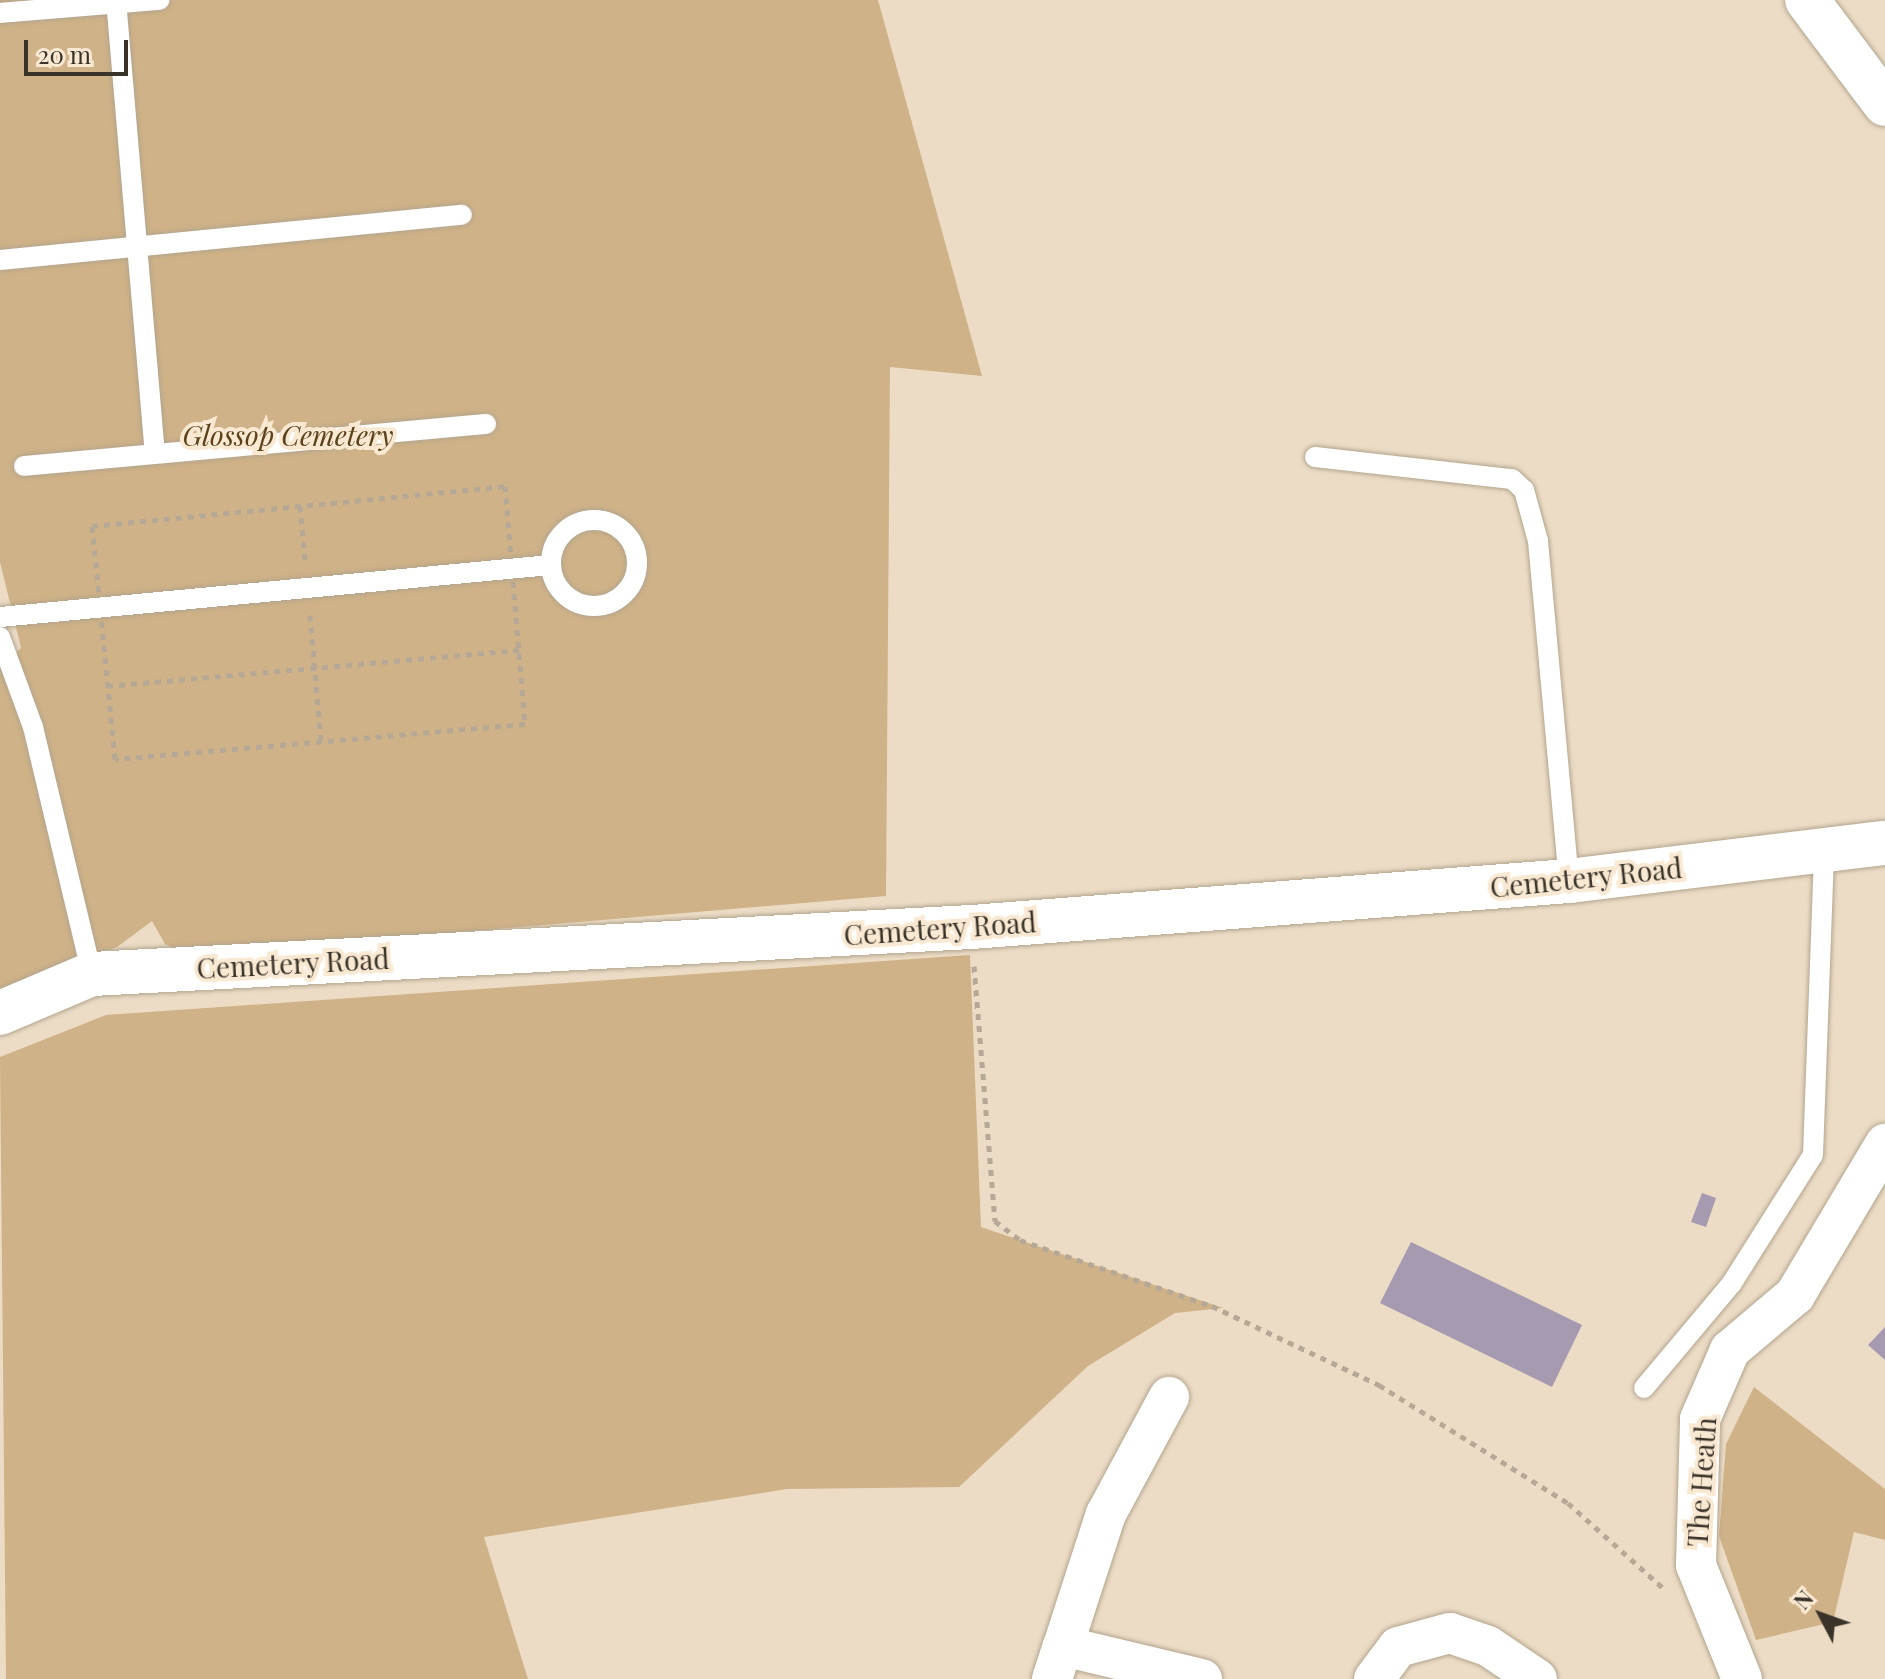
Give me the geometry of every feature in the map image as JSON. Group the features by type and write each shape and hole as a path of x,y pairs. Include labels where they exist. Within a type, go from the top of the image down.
{"street":[{"path":"1807,0 1885,104"},
{"name":"Cemetery Road","path":"0,1013 92,974 972,927 1569,881 1885,843"},
{"name":"The Heath","path":"1742,1679 1696,1565 1700,1419 1730,1350 1795,1295 1885,1144"},
{"path":"1169,1397 1106,1514 1058,1662 1202,1679"},
{"path":"1374,1679 1398,1647 1450,1633 1488,1646 1537,1679"}],"lane":[{"path":"0,13 116,1 159,0"},
{"path":"116,1 155,452"},
{"path":"0,260 462,215"},
{"path":"24,466 486,424"},
{"path":"1315,457 1512,479 1524,490 1538,541 1569,881"},
{"path":"592,519 617,525 637,557 628,590 595,606 559,589 550,565 565,530 592,519"},
{"path":"0,617 99,605 550,565"},
{"path":"0,637 33,727 92,974"},
{"path":"1644,1388 1732,1283 1813,1155 1824,850"}],"path":[{"path":"505,486 525,724 115,759 92,526 300,506 505,486"},
{"path":"300,506 321,741"},
{"path":"107,686 519,650"},
{"path":"972,927 995,1221 1020,1240 1212,1306 1379,1385 1568,1503 1668,1592"}],"green space":[{"name":"Glossop Cemetery","path":"0,0 878,0 982,376 890,367 886,896 189,955 165,944 152,921 117,947 0,993 0,668 21,648 0,562"},
{"path":"970,955 981,1227 1223,1308 1175,1313 1088,1366 959,1487 787,1489 484,1537 528,1679 6,1679 0,1057 106,1015"},
{"path":"1754,1387 1885,1489 1885,1540 1854,1532 1833,1622 1756,1640 1719,1536 1726,1444"}],"building":[{"path":"1702,1193 1716,1198 1706,1227 1691,1222"},
{"path":"1411,1242 1582,1325 1552,1387 1380,1303"},
{"path":"1885,1327 1885,1360 1868,1345"}]}
